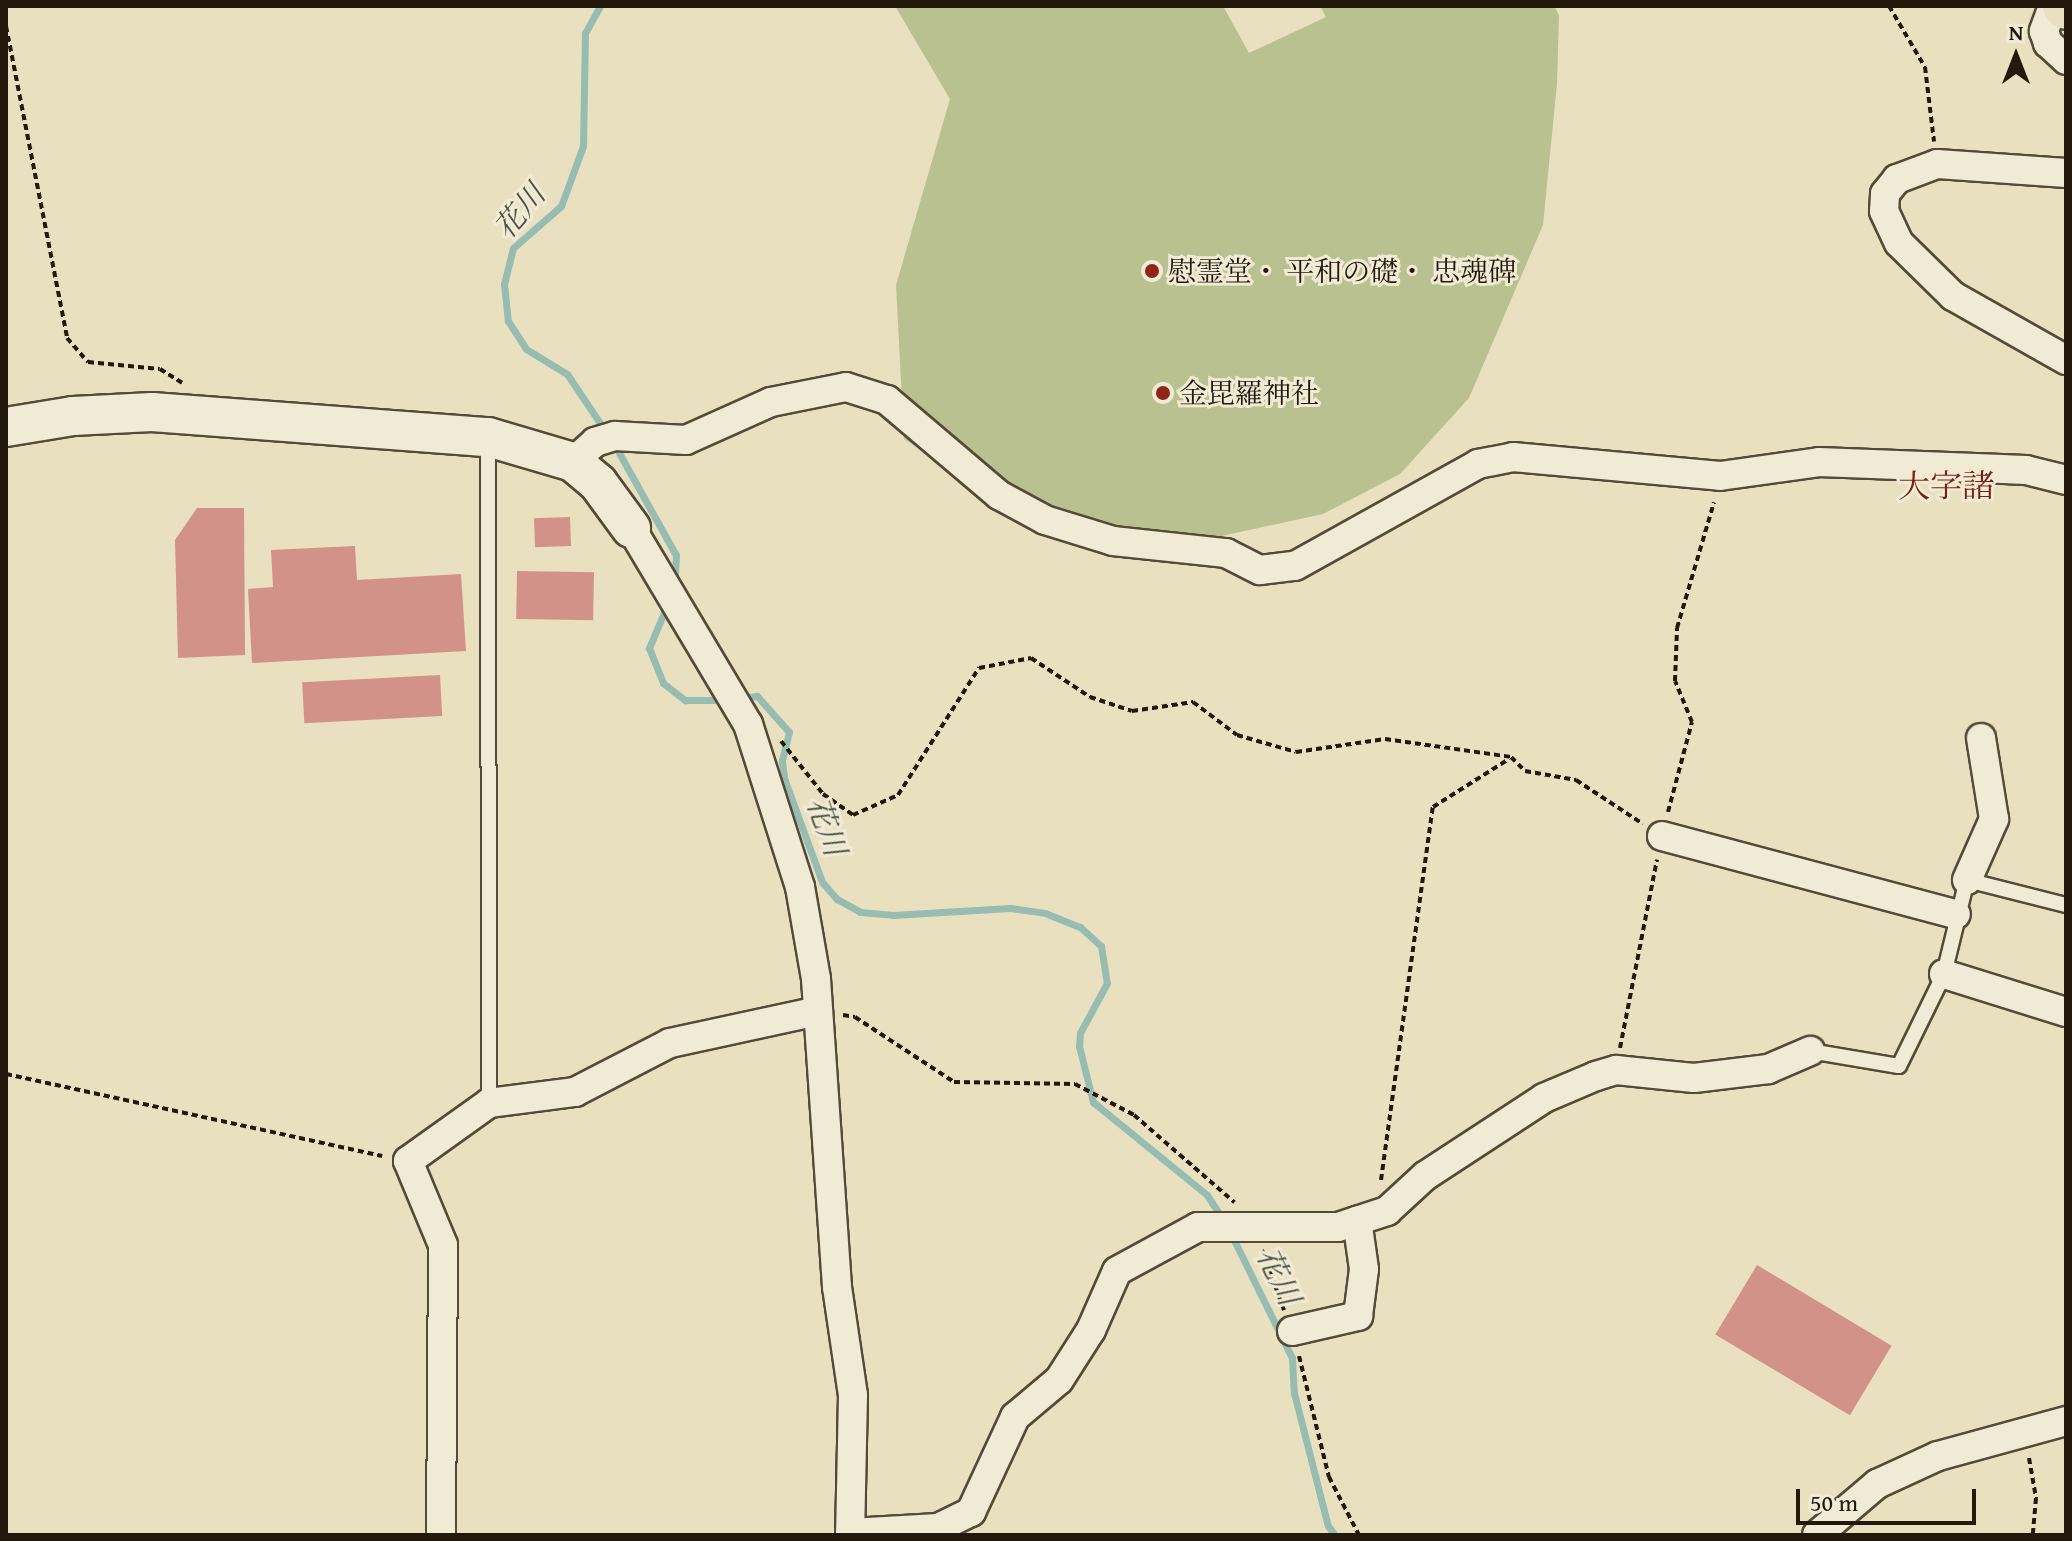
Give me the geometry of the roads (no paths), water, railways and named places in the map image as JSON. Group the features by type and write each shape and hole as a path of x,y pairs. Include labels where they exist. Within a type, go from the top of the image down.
{"street":[{"path":"2053,6 2044,31 2048,43 2066,60"},
{"path":"2066,173 1937,164 1897,179 1885,194 1888,226 1899,243 1953,296 2066,360"},
{"path":"573,462 595,442 615,436 686,440 771,402 846,387 887,400 999,495 1033,515 1113,541 1226,553 1260,570 1295,566 1318,556 1427,490 1478,464 1501,460 1720,476 1819,462 2013,469 2066,480"},
{"path":"6,427 73,416 193,414 488,437 573,462 604,490 631,528 748,724 800,887 818,1011 837,1287 853,1395 850,1534 938,1528 971,1512 1015,1417 1059,1380 1091,1330 1117,1271 1198,1227 1338,1227 1366,1217 1544,1098 1616,1070 1694,1078 1768,1069 1810,1051"},
{"path":"1967,880 1994,819 1981,738"},
{"path":"1662,836 1956,914"},
{"path":"1944,974 2066,1012"},
{"path":"441,1535 443,1245 408,1161 489,1103 575,1092 682,1039 818,1011"},
{"path":"1292,1331 1358,1316 1366,1217"},
{"path":"1817,1535 1877,1484 1938,1456 2066,1421"}],"lane":[{"path":"488,437 489,1103"},
{"path":"1810,1051 1899,1066 1944,974 1956,914 1967,880 2066,905"}],"waterway":[{"name":"花川","path":"600,6 585,33 583,146 561,206 513,248 504,284 508,321 526,349 567,374 606,432"},
{"name":"花川","path":"613,442 676,555 674,588"},
{"name":"花川","path":"668,603 649,648 663,683 685,700 725,700"},
{"name":"花川","path":"741,698 757,696 789,732 782,761 784,778 822,882 837,899 860,912 893,915 1010,908 1045,913 1080,927 1101,946 1107,983 1080,1033 1079,1046 1093,1102 1207,1195 1223,1220"},
{"name":"花川","path":"1231,1234 1292,1358 1294,1393 1328,1526 1335,1535"}],"place":[{"name":"慰霊堂・ 平和の礎・ 忠魂碑","path":"1152,271"},
{"name":"金毘羅神社","path":"1163,393"}],"district":[{"name":"大字諸","path":"1946,486"}]}
